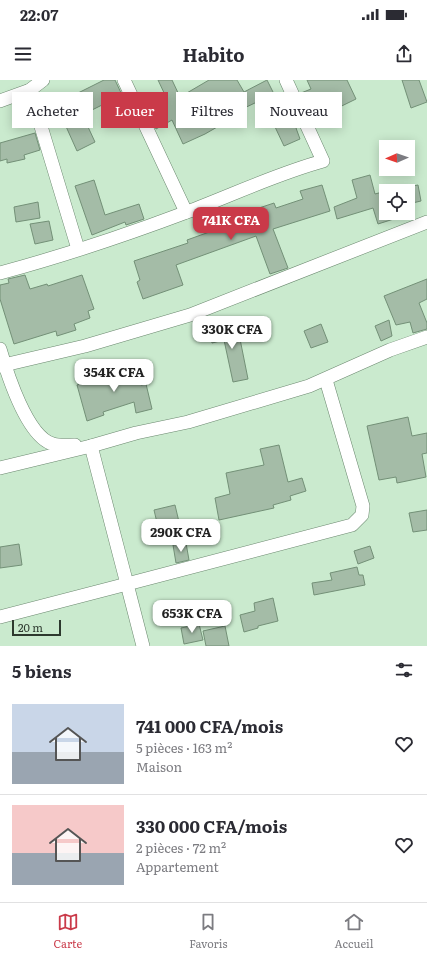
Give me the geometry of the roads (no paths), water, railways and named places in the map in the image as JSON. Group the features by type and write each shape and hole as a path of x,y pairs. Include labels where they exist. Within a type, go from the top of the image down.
{"street":[{"path":"0,101 30,90 43,80"},
{"path":"124,80 186,212"},
{"path":"0,273 57,258 78,249 186,212 299,168 323,161 286,80"},
{"path":"30,90 78,249"},
{"path":"2,366 85,346 190,315 427,222"},
{"path":"0,468 91,446 136,433 188,422 326,380 390,350 427,337"},
{"path":"0,349 2,366 23,412 36,432 52,444 91,446"},
{"path":"0,617 352,525 362,514 363,506 326,380"},
{"path":"91,446 142,646"}]}
